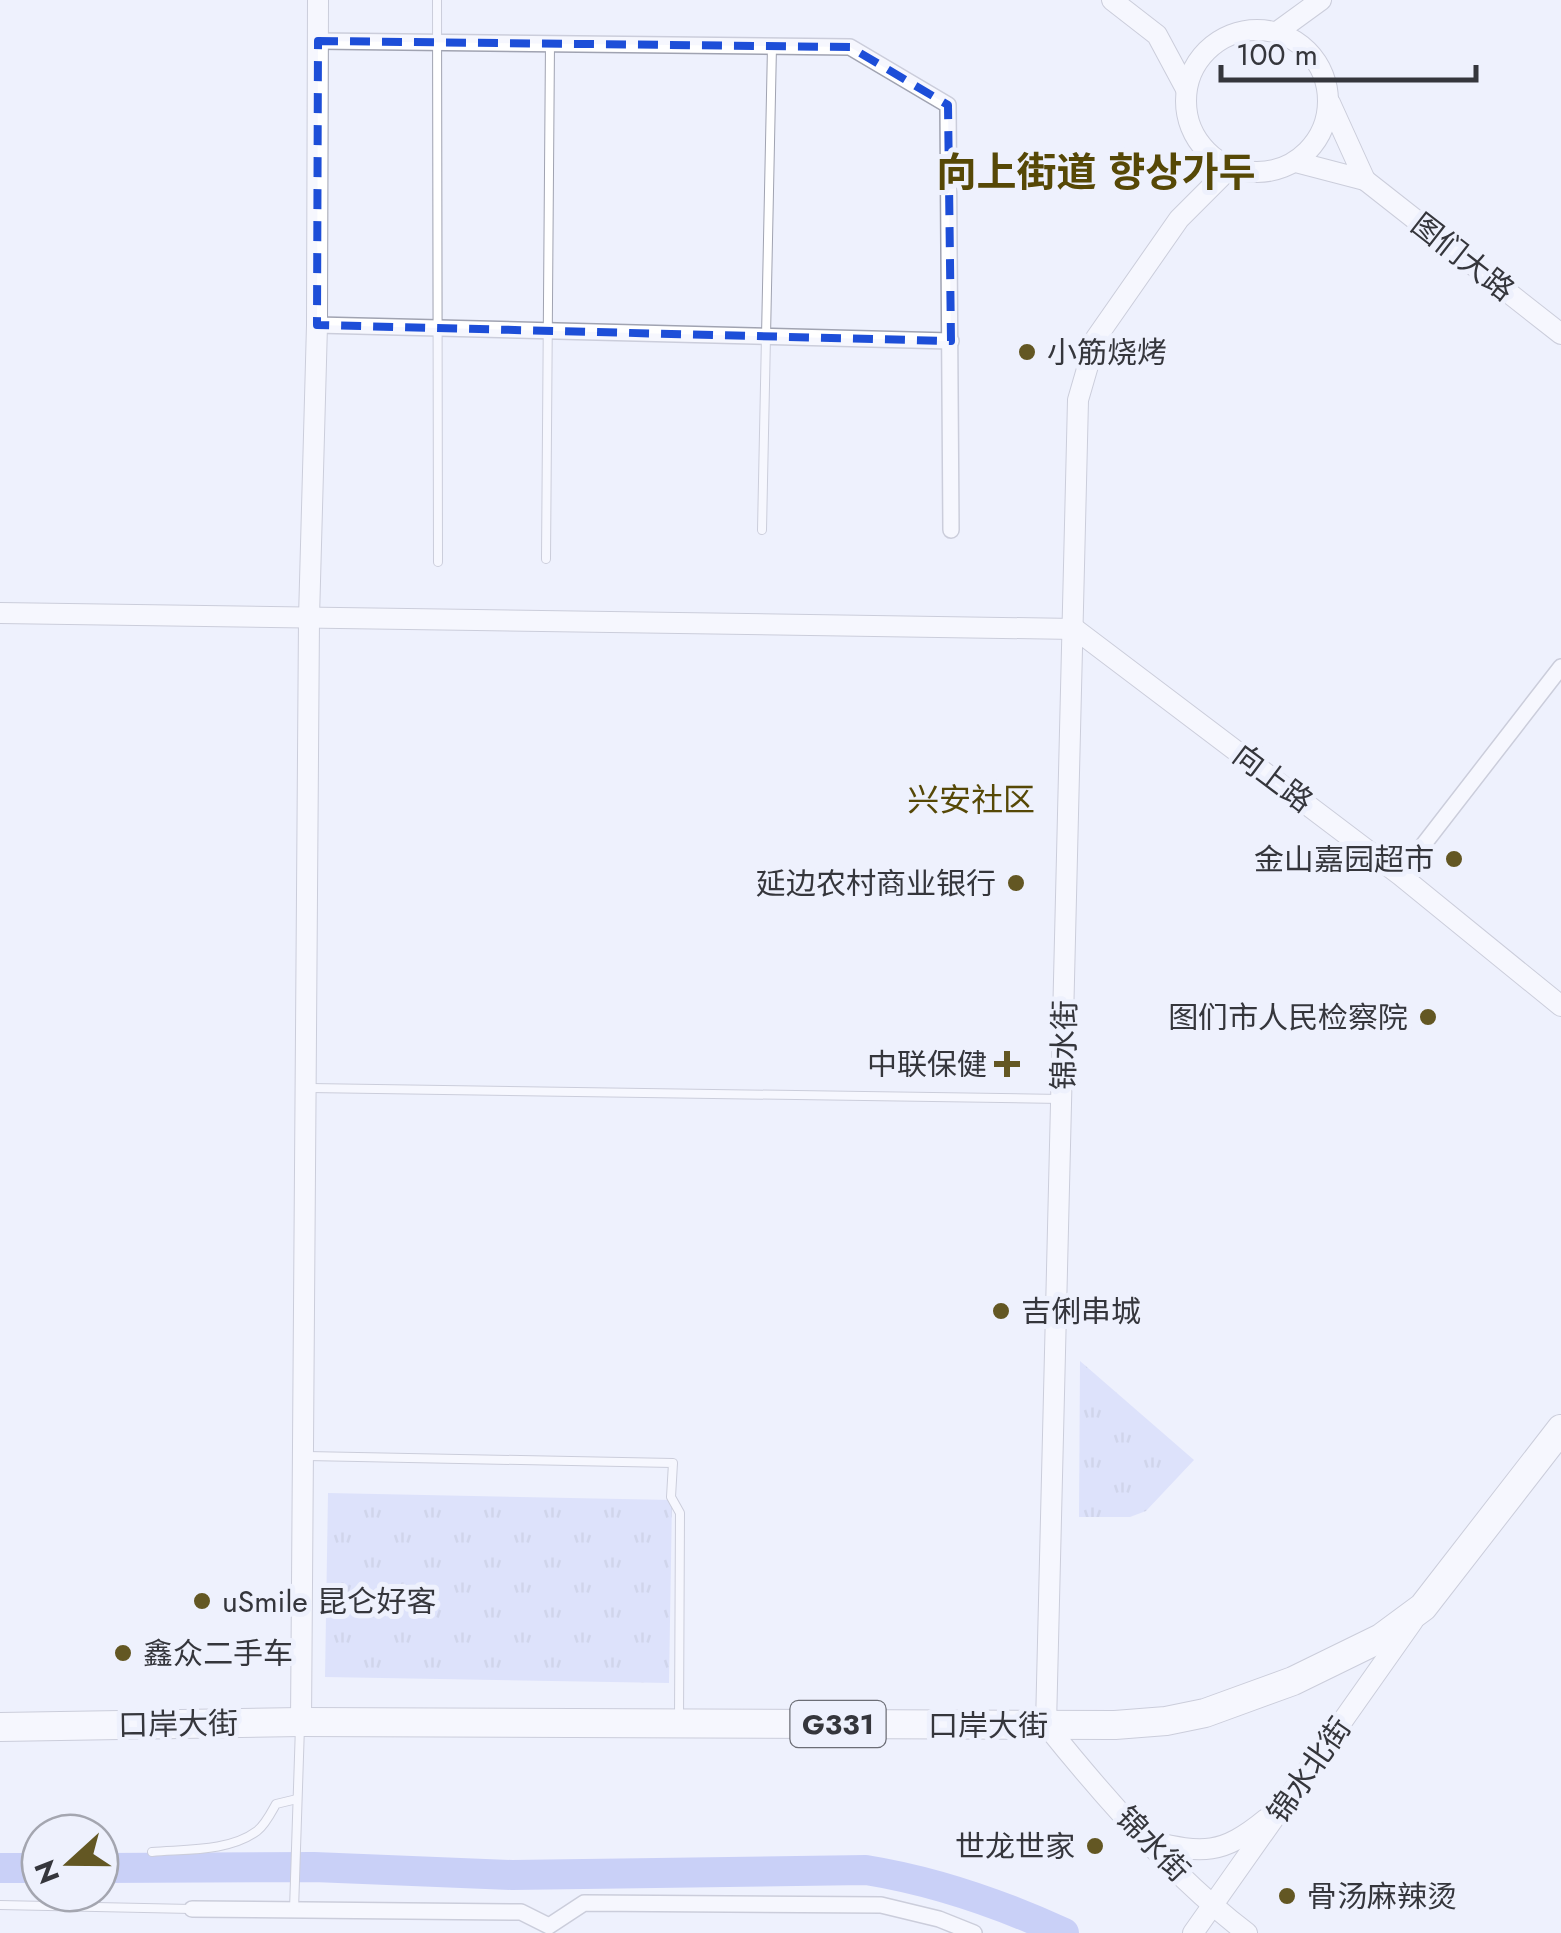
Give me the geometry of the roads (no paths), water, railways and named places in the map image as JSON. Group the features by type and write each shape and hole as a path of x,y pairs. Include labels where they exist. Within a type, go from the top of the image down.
{"highway":[{"name":"口岸大街","path":"0,1727 301,1722 1115,1725 1166,1721 1253,1698 1333,1664 1380,1638 1423,1607 1561,1429"}],"street":[{"path":"301,1722 318,0"},
{"path":"1112,0 1158,35 1186,89"},
{"path":"1277,32 1321,0"},
{"path":"1330,102 1314,146 1296,162 1275,171 1252,173 1230,168 1210,155 1194,136 1186,114 1186,89 1194,66 1210,47 1230,34 1253,29 1277,32 1298,42 1315,58 1326,79 1330,102 1365,180"},
{"path":"318,41 850,47 948,106 951,530"},
{"path":"1296,162 1365,180"},
{"name":"锦水街","path":"1230,168 1179,219 1096,338 1078,400 1046,1725 1149,1841 1213,1907 1247,1933"},
{"name":"图们大路","path":"1365,180 1561,334"},
{"path":"317,325 951,341"},
{"path":"0,612 1075,630"},
{"name":"向上路","path":"1075,630 1400,875 1561,1006"},
{"path":"1400,875 1561,667"},
{"name":"锦水北街","path":"1193,1933 1423,1607"},
{"path":"1149,1841 1202,1851 1239,1841 1286,1802"},
{"path":"192,1909 520,1912 554,1929 584,1903 881,1904 974,1933"}],"lane":[{"path":"437,0 438,562"},
{"path":"546,559 550,43"},
{"path":"762,530 772,46"},
{"path":"306,1088 1062,1099"},
{"path":"303,1456 673,1462 671,1498 680,1513 680,1723"},
{"path":"294,1910 301,1722"},
{"path":"152,1852 217,1846 245,1838 260,1830 276,1804 297,1798"},
{"path":"0,1905 192,1909"}],"waterway":[{"path":"120,1868 314,1867 512,1875 866,1870 967,1895 1064,1933"},
{"path":"0,1868 20,1868"}],"place":[{"name":"小筋烧烤","path":"1027,352"},
{"name":"金山嘉园超市","path":"1454,859"},
{"name":"延边农村商业银行","path":"1016,883"},
{"name":"图们市人民检察院","path":"1428,1017"},
{"name":"中联保健","path":"1007,1064"},
{"name":"吉俐串城","path":"1001,1311"},
{"name":"uSmile 昆仑好客","path":"202,1601"},
{"name":"鑫众二手车","path":"123,1653"},
{"name":"世龙世家","path":"1095,1846"},
{"name":"骨汤麻辣烫","path":"1287,1896"}],"district":[{"name":"向上街道 향상가두","path":"1096,172"},
{"name":"兴安社区","path":"971,800"}]}
